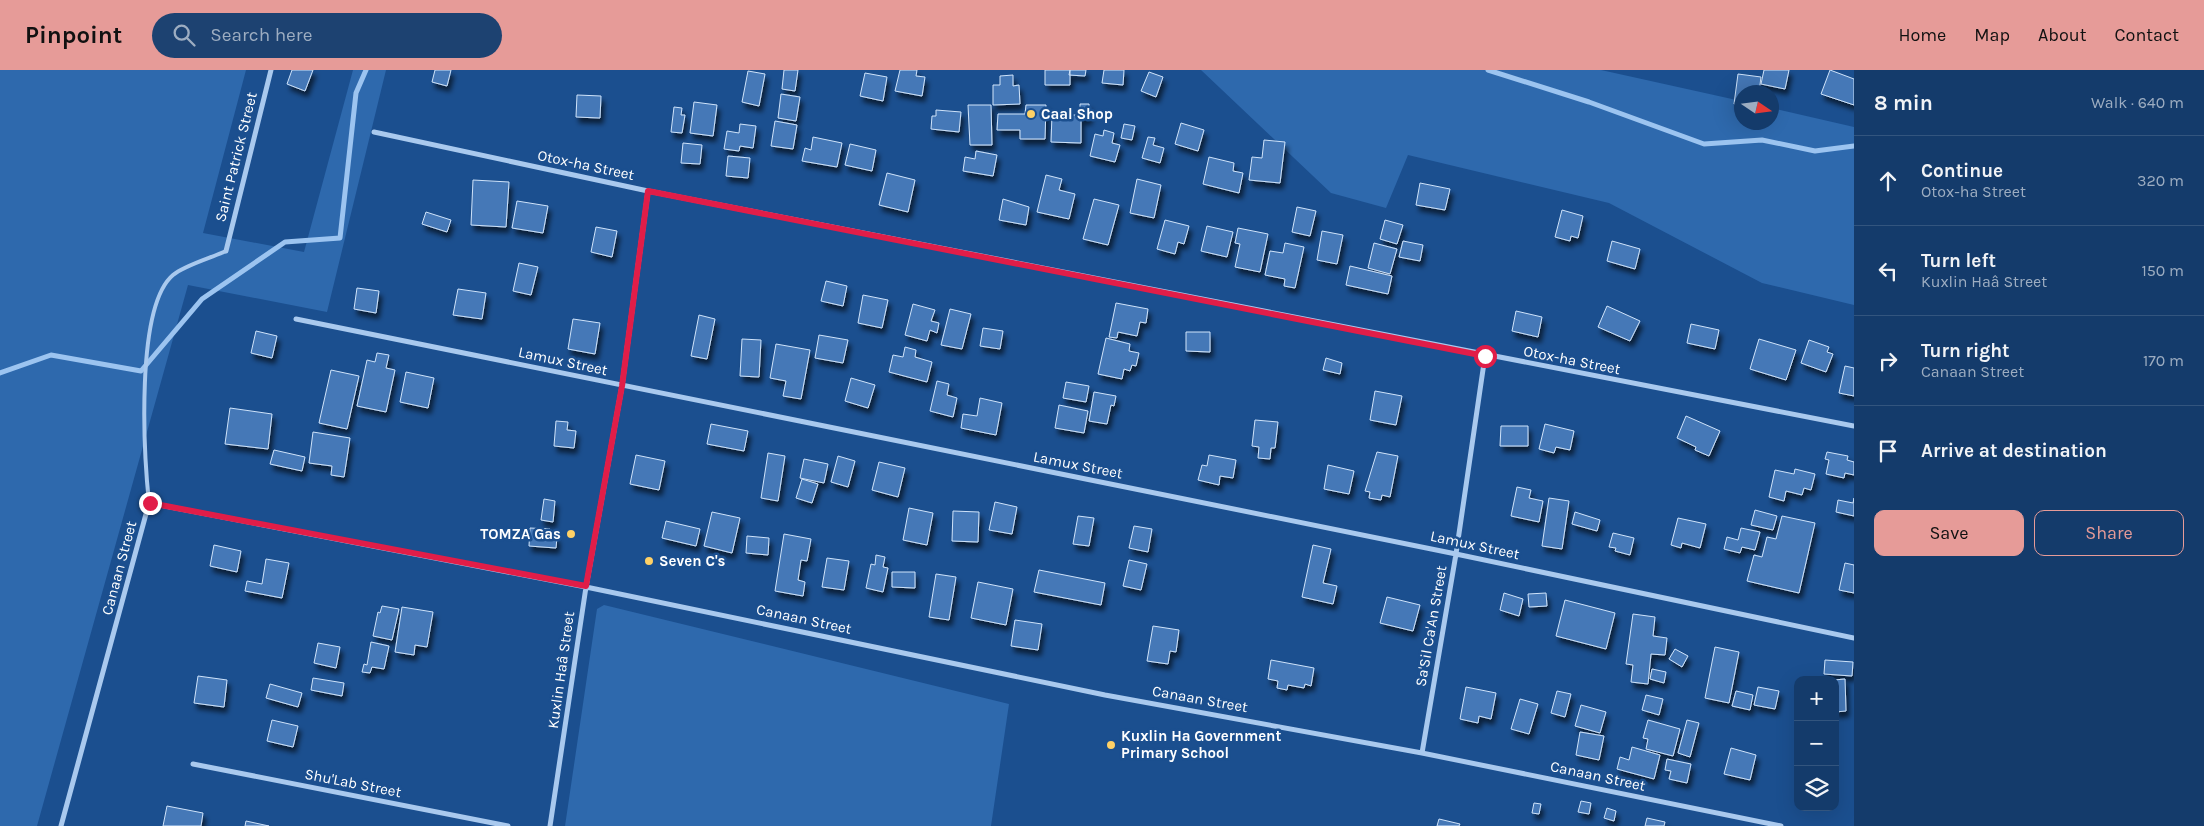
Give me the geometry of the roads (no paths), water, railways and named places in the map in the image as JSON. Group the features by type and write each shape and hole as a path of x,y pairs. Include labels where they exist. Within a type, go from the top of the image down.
{"street":[{"name":"Saint Patrick Street","path":"226,251 271,70"},
{"name":"Otox-ha Street","path":"374,132 648,191 1485,356 1854,426"},
{"name":"Kuxlin Haâ Street","path":"550,826 586,586 622,386 648,191"},
{"name":"Lamux Street","path":"296,319 1456,554 1854,638"},
{"name":"Sa'Sil Ca'An Street","path":"1422,752 1456,554 1485,356"},
{"name":"Canaan Street","path":"61,826 150,503 586,586 1105,694 1422,752 1781,826"},
{"name":"Shu'Lab Street","path":"192,764 508,826"}],"lane":[{"path":"150,503 144,459 143,414 153,316 162,289 174,274 226,251"}],"waterway":[{"path":"0,373 51,355 141,371 202,299 285,242 340,238 356,93 366,70"},
{"path":"1488,70 1589,102 1704,144 1762,140 1815,151 1854,146"}],"place":[{"name":"Caal Shop","path":"1031,114"},
{"name":"TOMZA Gas","path":"571,534"},
{"name":"Seven C's","path":"649,561"},
{"name":"Kuxlin Ha Government Primary School","path":"1111,745"}]}
